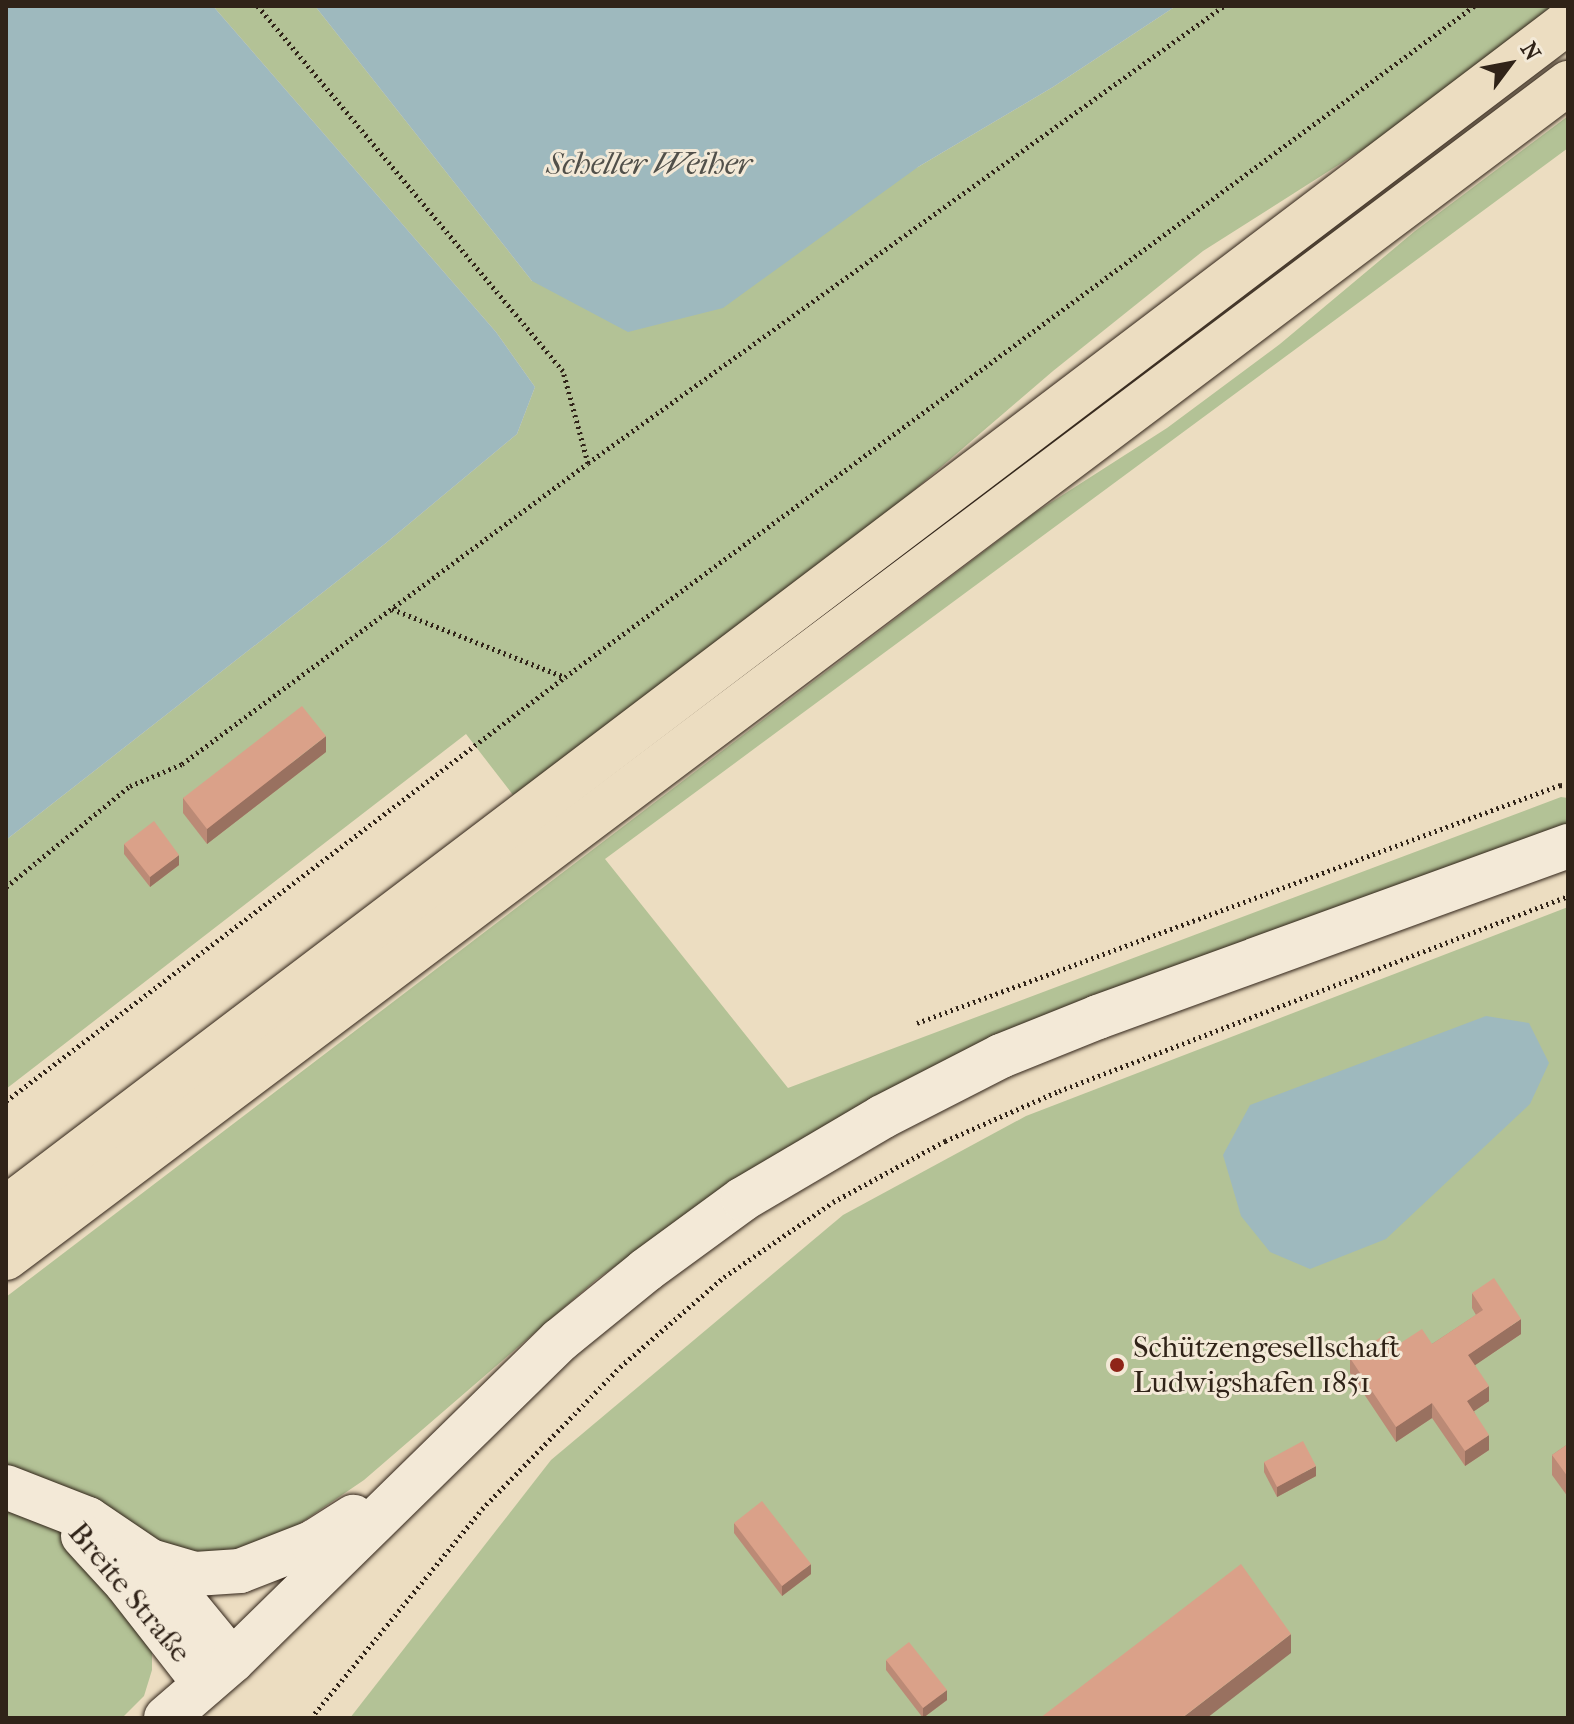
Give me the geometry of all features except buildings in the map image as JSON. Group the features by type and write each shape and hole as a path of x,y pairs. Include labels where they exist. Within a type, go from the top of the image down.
{"highway":[{"path":"6,1208 1568,22"},
{"path":"6,1258 1568,83"}],"street":[{"path":"166,1718 219,1673 560,1340 646,1270 743,1199 882,1117 1001,1056 1098,1017 1568,846"},
{"path":"150,1561 195,1574 240,1571 312,1543 422,1472"},
{"name":"Breite Straße","path":"6,1487 88,1519 150,1561 219,1673"},
{"name":"Breite Straße","path":"51,1502 126,1583 219,1673"}],"path":[{"path":"258,6 563,371 588,463"},
{"path":"6,887 130,786 182,764 588,463 1224,6"},
{"path":"6,1101 565,677 1474,6"},
{"path":"391,609 565,677"},
{"path":"917,1023 1560,785 1568,786"},
{"path":"311,1718 482,1509 620,1367 724,1277 833,1202 945,1141 1059,1091 1568,896"}],"green space":[{"path":"213,6 315,6 532,281 918,167 1053,87 1176,6 1552,6 1387,134 1203,251 1053,371 813,577 513,795 466,734 6,1089 6,840 386,543 517,434 535,387 496,332"},
{"path":"1568,116 1568,148 605,859 788,1088 1561,797 1568,798 1568,823 989,1041 785,1149 597,1279 364,1480 267,1546 195,1559 164,1546 63,1486 6,1465 6,1297 1033,514 1167,428 1280,344 1415,231"},
{"name":"Schützengesellschaft Ludwigshafen 1851","path":"1568,907 1568,1718 350,1718 551,1460 843,1215 1026,1116"},
{"path":"6,1506 58,1530 91,1559 152,1651 152,1670 144,1696 122,1718 6,1718"}],"water":[{"path":"6,6 213,6 496,332 535,387 517,434 386,543 6,840"},
{"name":"Scheller Weiher","path":"315,6 1176,6 1053,87 918,167 723,308 628,332 532,281"},
{"path":"1486,1016 1529,1023 1549,1063 1530,1104 1386,1239 1310,1269 1270,1252 1241,1216 1223,1155 1250,1105"}],"place":[{"name":"Schützengesellschaft Ludwigshafen 1851","path":"1117,1365"}]}
